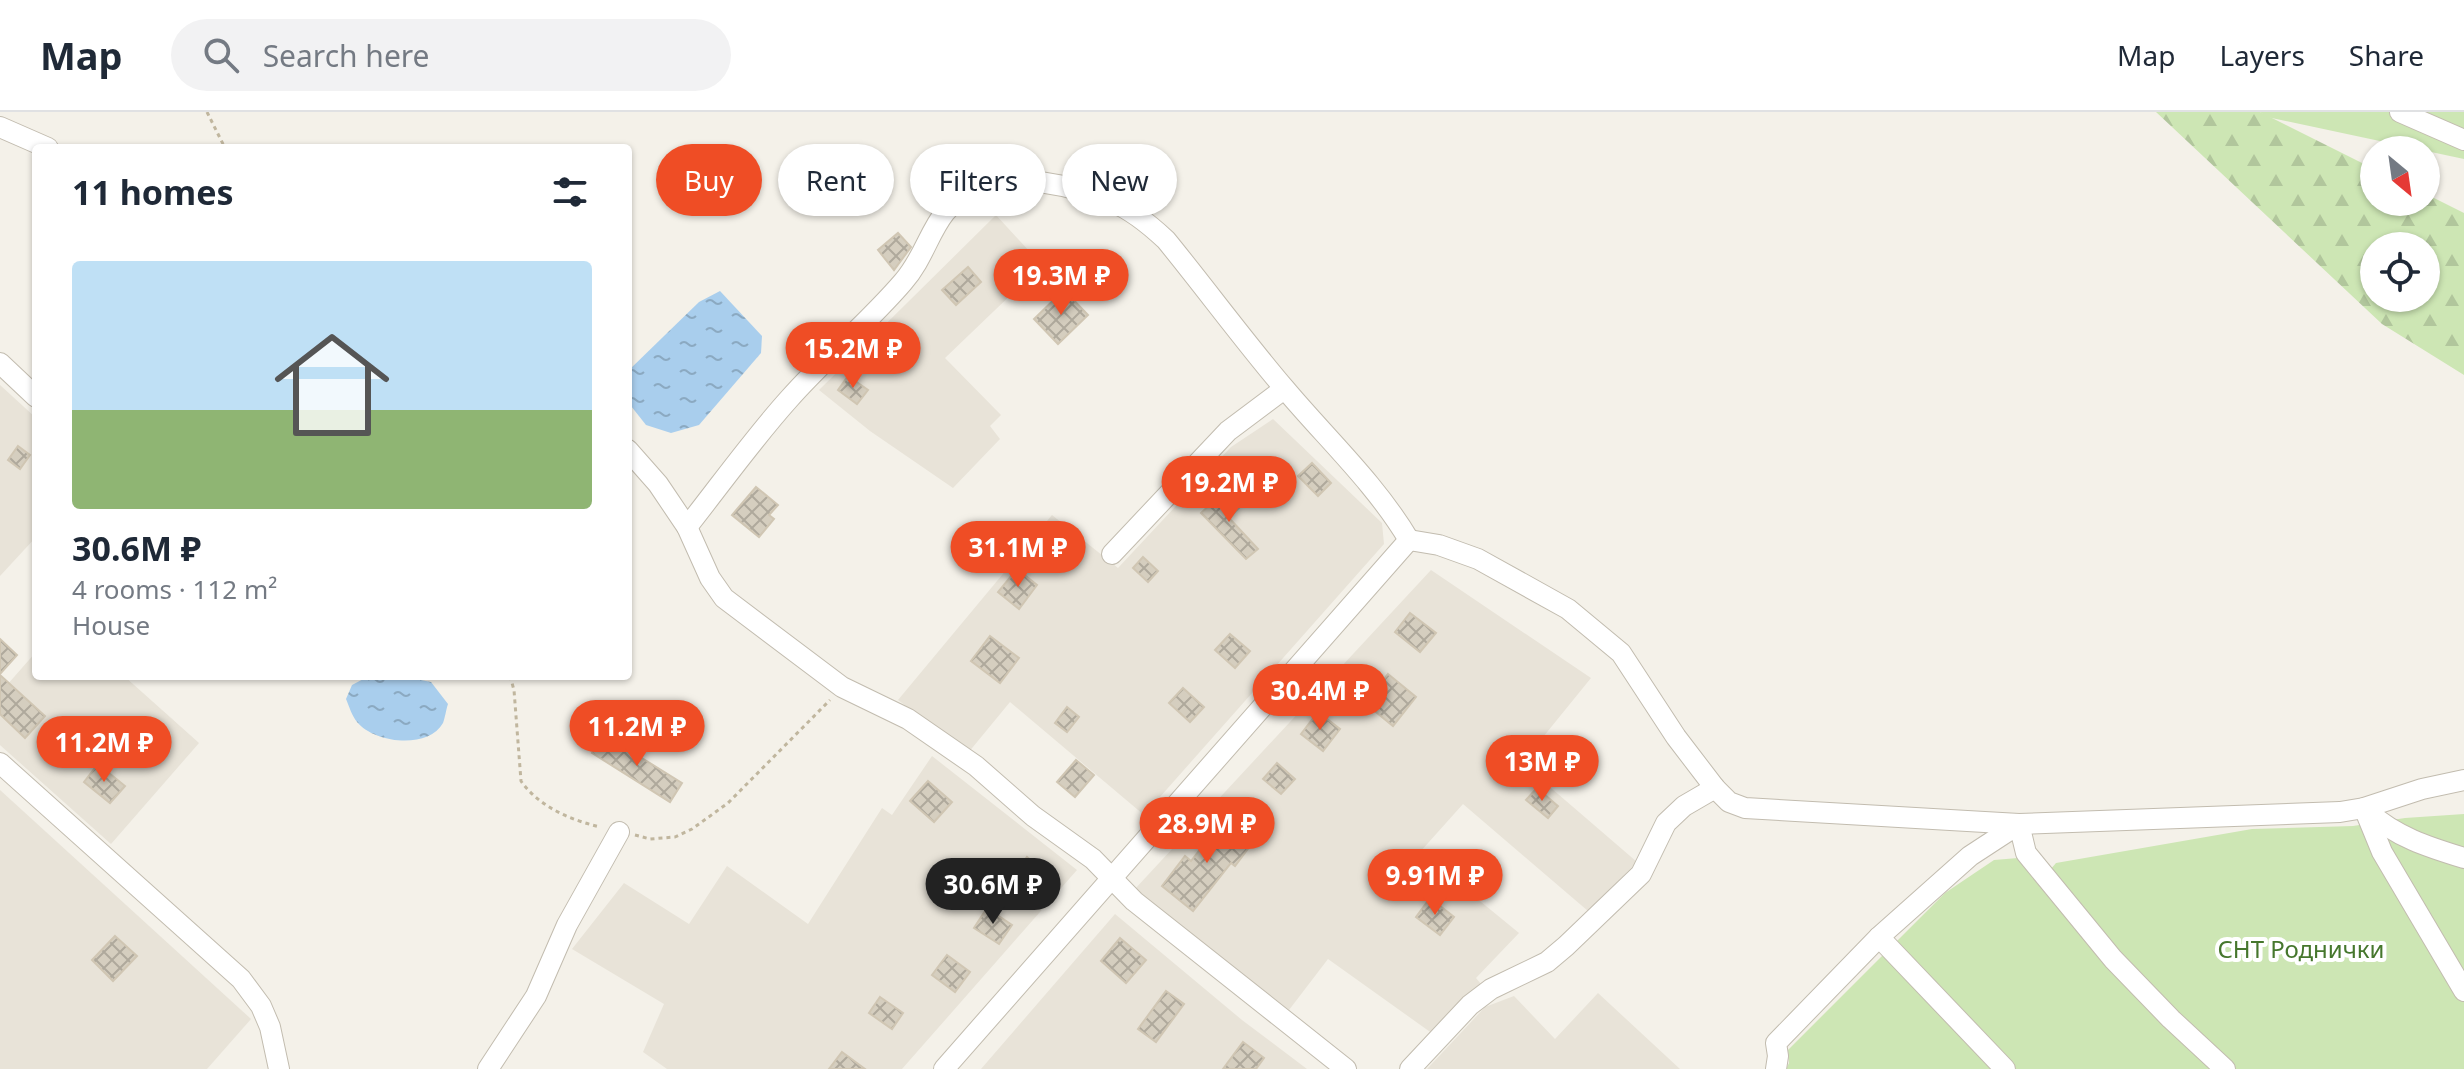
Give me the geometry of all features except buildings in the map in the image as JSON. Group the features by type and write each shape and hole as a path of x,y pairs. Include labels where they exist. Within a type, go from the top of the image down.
{"street":[{"path":"2400,112 2464,140"},
{"path":"0,127 39,144"},
{"path":"687,527 789,399 905,281 946,208 979,188 1008,180 1076,190 1113,202 1146,221 1166,240 1284,389 1391,509 1409,540"},
{"path":"0,363 32,393"},
{"path":"1112,554 1228,431 1284,389"},
{"path":"632,455 658,484 687,527 710,578 724,598 842,687 908,719 976,766 1033,816 1093,859 1134,901 1346,1069"},
{"path":"1409,540 1439,545 1478,559 1556,601 1588,625 1621,653 1676,737 1715,788 1729,802 1745,808 2019,824 2340,812 2464,780"},
{"path":"944,1069 1409,540"},
{"path":"0,763 241,979 261,1006 270,1027 279,1069"},
{"path":"1410,1069 1470,1005 1491,989 1547,962 1566,946 1641,874 1666,823 1684,806 1715,788"},
{"path":"2364,808 2384,827 2421,845 2464,858"},
{"path":"2364,808 2382,852 2464,991"},
{"path":"1776,1069 1776,1043 1879,937 1970,856 2019,824"},
{"path":"2019,824 2026,853 2113,959 2225,1069"},
{"path":"488,1069 536,996 567,925 619,832"},
{"path":"1879,937 2005,1069"}],"path":[{"path":"207,112 223,144"},
{"path":"511,680 521,781 526,789 553,810 582,823 650,839 675,837 692,829 728,803 842,687"}],"shaded area":[{"path":"995,216 1042,265 945,358 1001,415 990,426 1000,439 953,488 870,431 819,390"},
{"path":"0,385 32,414 32,541 0,576"},
{"path":"1273,419 1382,523 1384,544 1144,815 1010,702 968,753 898,700 1052,515 1118,568 1231,447"},
{"path":"1431,570 1591,678 1522,763 1637,862 1588,911 1463,804 1420,852 1519,933 1476,978 1481,984 1433,1034 1328,959 1289,1010 1134,890"},
{"path":"32,657 32,680 128,680 199,743 111,844 0,745 0,693"},
{"path":"932,756 1077,870 902,1069 667,1069 643,1052 664,1004 572,949 624,883 689,924 727,866 808,924 882,808 892,815"},
{"path":"0,790 251,1019 207,1069 0,1069"},
{"path":"1115,914 1242,1020 1307,1069 981,1069"},
{"path":"1598,993 1680,1069 1427,1069 1485,1007 1514,996 1555,1039"}],"green space":[{"path":"2156,112 2260,112 2360,162 2360,216 2440,216 2440,201 2464,213 2464,375 2382,324 2369,312 2440,312 2440,232 2360,232 2360,303"},
{"path":"2260,112 2464,112 2464,159 2440,154 2440,136 2360,137 2267,117"},
{"name":"СНТ Роднички","path":"2464,814 2464,1069 1786,1069 1788,1050 1945,893 1994,860 2018,858 2038,884 2056,863 2252,829 2353,826"}],"water":[{"path":"720,291 762,336 761,353 699,425 671,433 646,425 632,407 632,367 699,302"},
{"path":"361,680 431,682 448,704 443,723 436,732 414,740 388,739 376,735 355,720 346,699 352,685"}]}
